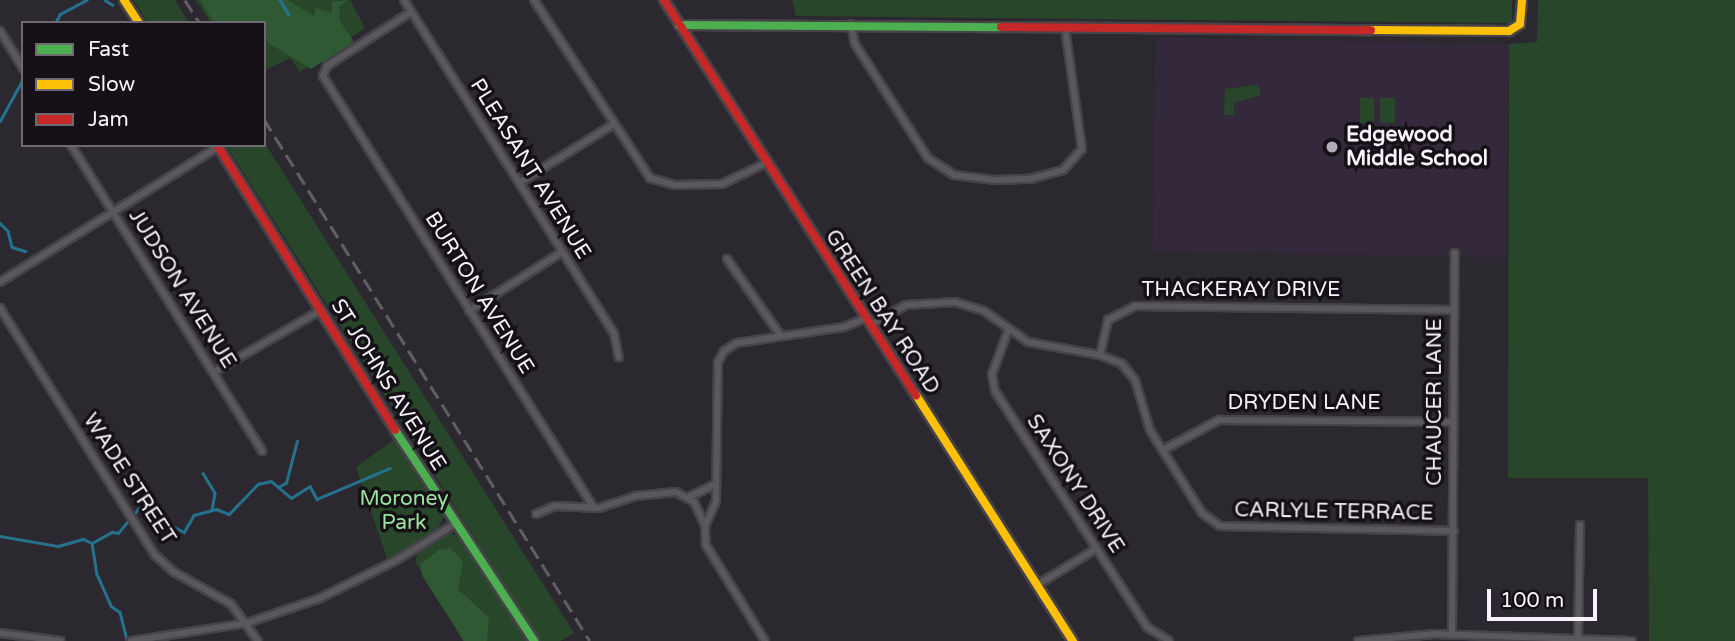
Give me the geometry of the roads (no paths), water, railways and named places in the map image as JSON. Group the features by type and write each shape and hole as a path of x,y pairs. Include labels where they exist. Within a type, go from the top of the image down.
{"street":[{"path":"124,0 138,21"},
{"name":"PLEASANT AVENUE","path":"404,0 614,333 619,358"},
{"path":"534,0 640,169 663,184 722,184 766,163"},
{"name":"GREEN BAY ROAD","path":"664,0 1073,641"},
{"path":"679,25 1515,29 1522,21 1522,0"},
{"name":"BURTON AVENUE","path":"411,12 326,66 323,76 594,508"},
{"path":"851,24 855,44 928,158 954,175 1017,180 1063,170 1082,149 1065,28"},
{"path":"0,31 21,65"},
{"path":"519,183 612,125"},
{"name":"JUDSON AVENUE","path":"72,147 262,451"},
{"path":"0,282 215,147"},
{"name":"ST JOHNS AVENUE","path":"218,147 455,524 534,641"},
{"path":"469,311 562,252"},
{"name":"CHAUCER LANE","path":"1452,635 1455,254"},
{"path":"727,259 780,336"},
{"path":"705,526 714,508 720,357 737,343 844,327 868,321 905,305 955,302 984,311 1009,331 1045,348 1100,355"},
{"name":"THACKERAY DRIVE","path":"1100,355 1108,320 1135,306 1453,310"},
{"name":"WADE STREET","path":"0,308 155,555 174,572 231,604 258,641"},
{"path":"214,372 320,310"},
{"name":"SAXONY DRIVE","path":"1009,331 992,374 995,391 1147,627 1168,641"},
{"name":"CARLYLE TERRACE","path":"1100,355 1122,364 1132,374 1149,425 1163,450 1202,513 1225,528 1454,531"},
{"name":"DRYDEN LANE","path":"1163,450 1219,420 1452,422"},
{"path":"689,498 714,485"},
{"path":"536,514 555,506 594,508 646,494 676,492 689,498 705,526 707,549 765,641"},
{"path":"131,641 247,623 340,590 455,524"},
{"path":"1578,639 1580,525"},
{"path":"1037,585 1096,550"},
{"path":"0,633 60,641"},
{"path":"1358,641 1452,635 1632,641"}],"waterway":[{"path":"56,21 60,14 86,0"},
{"path":"105,0 113,5"},
{"path":"280,0 289,15"},
{"path":"0,121 21,83"},
{"path":"0,223 8,231 12,247 25,251"},
{"path":"278,487 286,483 297,441"},
{"path":"0,536 58,546 83,539 92,543 112,532 118,533 139,508 184,532 194,515 216,509 229,514 258,484 271,481 291,498 310,486 317,499 390,468"},
{"path":"203,473 215,493 212,510"},
{"path":"92,543 97,574 111,606 120,612 127,641"}],"railway":[{"path":"185,0 199,21"},
{"path":"266,122 590,641"}],"place":[{"name":"Edgewood Middle School","path":"1332,147"}],"park label":[{"name":"Moroney Park","path":"404,511"}]}
